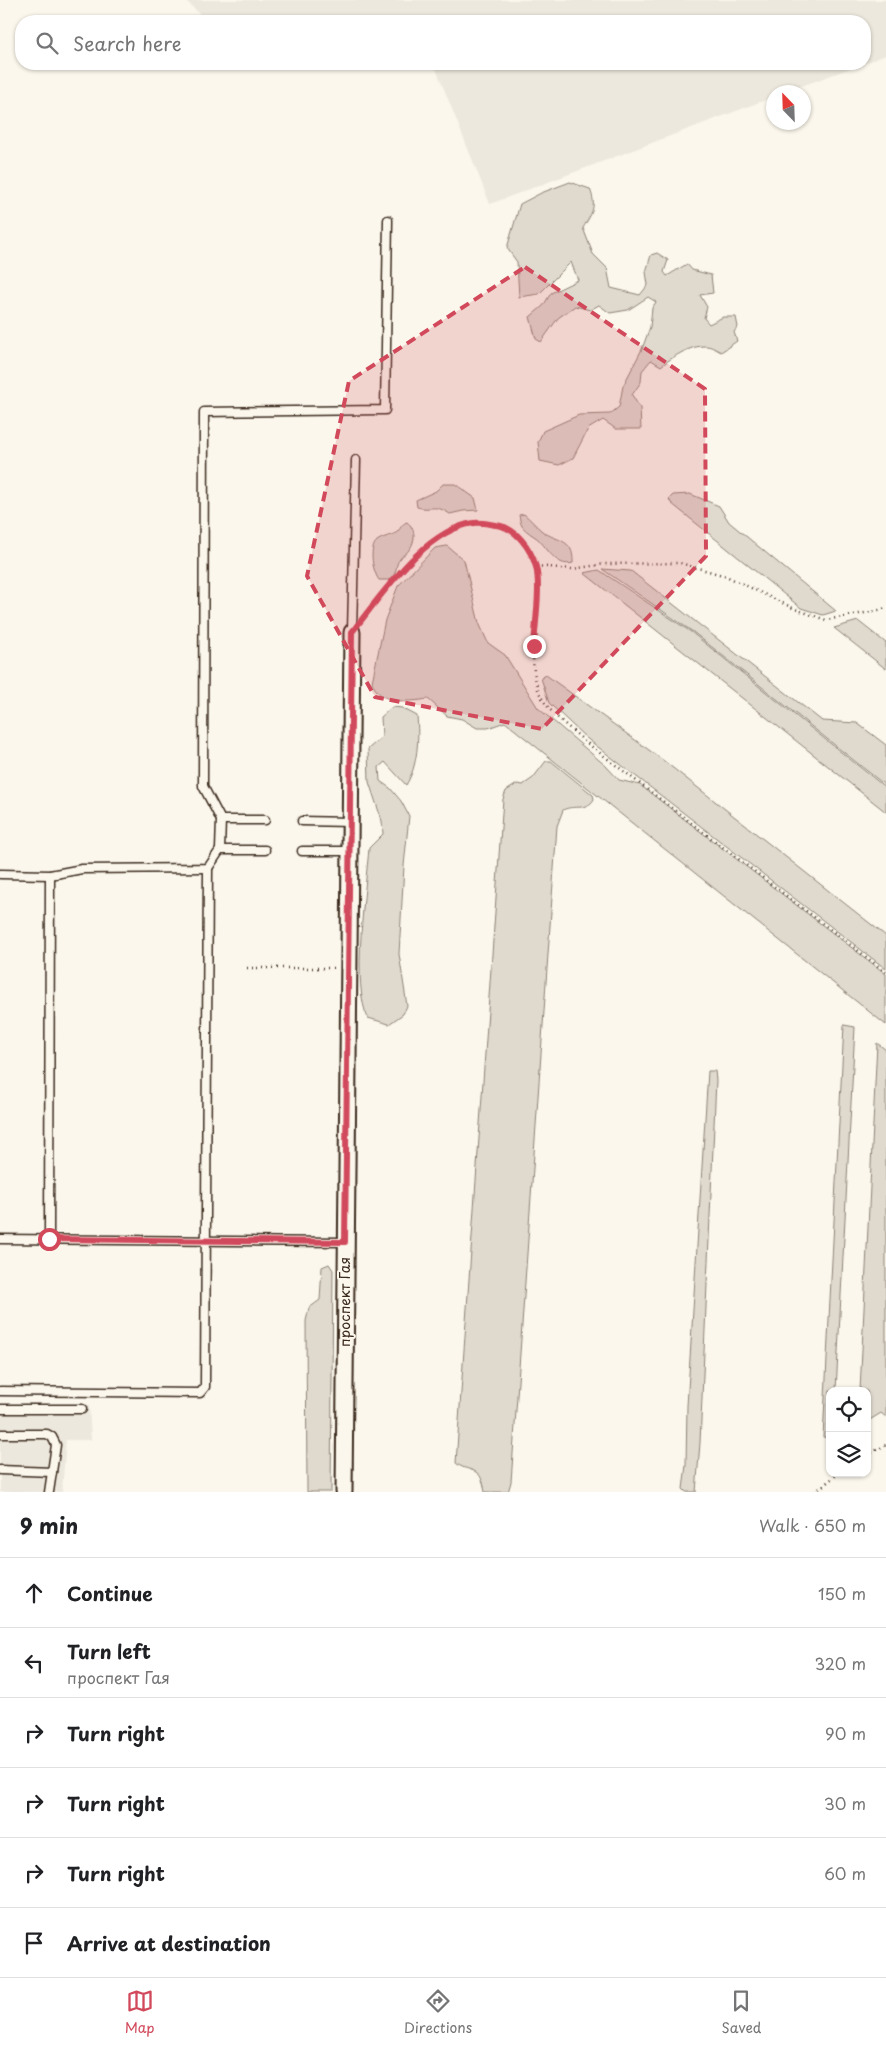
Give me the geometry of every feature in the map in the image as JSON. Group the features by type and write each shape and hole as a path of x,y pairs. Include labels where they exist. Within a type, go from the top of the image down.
{"street":[{"name":"проспект Гая","path":"344,1492 352,632"}],"lane":[{"path":"0,1392 200,1393 205,1387 208,868 220,850 221,820 203,786 204,412 385,410 388,220"},
{"path":"352,632 356,460"},
{"path":"221,820 265,820"},
{"path":"302,821 350,822"},
{"path":"220,850 265,850"},
{"path":"302,851 350,851"},
{"path":"0,874 50,875 82,869 208,868"},
{"path":"49,1239 50,875"},
{"path":"0,1239 345,1242"},
{"path":"0,1408 82,1409"},
{"path":"0,1434 47,1434 52,1437 56,1445 49,1492"},
{"path":"0,1470 52,1472"}],"path":[{"path":"352,632 408,563 447,531 475,523 503,526 523,540 536,566 535,682 540,696 548,708 583,740 886,972"},
{"path":"536,566 572,569 605,564 680,563 726,576 795,609 826,620 886,608"},
{"path":"246,968 348,968"},
{"path":"871,1453 886,1445"},
{"path":"815,1492 834,1477"}],"highlighted area":[{"path":"525,267 705,389 706,556 542,729 375,697 307,576 349,381"}],"shaded area":[{"path":"185,0 886,0 886,55 871,61 871,15 201,15"},
{"path":"436,70 846,70 804,85 766,85 766,100 490,204"},
{"path":"570,182 590,189 593,210 583,228 593,254 607,268 611,288 640,295 648,285 646,272 651,255 657,253 668,260 664,272 667,276 687,264 692,270 711,275 713,293 700,295 707,307 704,318 709,324 723,317 736,317 738,327 734,332 737,341 721,352 710,347 700,346 682,352 661,366 651,360 642,371 641,382 632,395 640,408 641,429 616,429 603,420 588,429 573,458 559,465 540,461 538,442 543,431 579,415 610,414 619,407 623,386 642,349 650,327 652,308 656,302 648,297 628,310 610,313 599,305 590,310 575,306 558,318 541,342 536,339 530,317 543,306 551,293 578,280 571,262 539,294 519,297 517,262 507,248 520,204 541,193"},
{"path":"443,484 455,484 475,498 478,510 450,514 436,508 417,507 416,500 436,491"},
{"path":"690,494 719,506 729,522 836,611 823,615 801,608 671,503 669,499 673,495"},
{"path":"524,514 542,531 568,545 573,555 573,563 562,563 538,539 525,530 521,525 519,515"},
{"path":"407,522 412,528 414,535 411,546 398,562 395,574 390,580 379,580 372,560 374,545 377,541 396,533"},
{"path":"447,546 464,560 479,623 488,643 505,655 538,708 606,766 619,780 640,785 886,974 886,1025 505,722 488,728 477,728 462,719 447,716 428,699 404,701 381,695 372,682 385,620 398,586 435,548"},
{"path":"602,569 631,571 822,721 857,723 886,745 886,786 693,632"},
{"path":"599,570 691,632 886,788 886,812 584,573"},
{"path":"858,621 886,643 886,669 834,628"},
{"path":"546,675 664,761 886,936 886,969 585,737 549,703 541,678"},
{"path":"392,707 402,708 417,716 418,733 415,761 406,785 385,762 379,767 380,781 390,788 401,801 409,816 399,954 407,1006 403,1014 389,1024 368,1018 363,1003 360,961 369,848 383,834 382,821 369,782 368,749 382,737 381,717"},
{"path":"546,761 551,761 593,795 594,799 584,807 563,810 557,826 511,1482 508,1492 485,1492 483,1482 477,1473 456,1463 503,799 506,791 517,784 523,785 533,778"},
{"path":"844,1025 855,1027 836,1387 826,1387 826,1437 823,1437"},
{"path":"877,1043 886,1050 886,1417 881,1413 871,1419 871,1387 860,1387"},
{"path":"708,1071 715,1071 716,1080 700,1443 696,1492 686,1492 683,1489 686,1465 687,1406"},
{"path":"329,1264 333,1270 331,1492 307,1492 306,1321 309,1308 320,1300 322,1267"},
{"path":"0,1405 89,1405 91,1440 66,1440 62,1492 0,1492"}],"route":[{"path":"49,1239 345,1242 352,632 408,563 447,531 475,523 503,526 523,540 536,566 534,646"}]}
